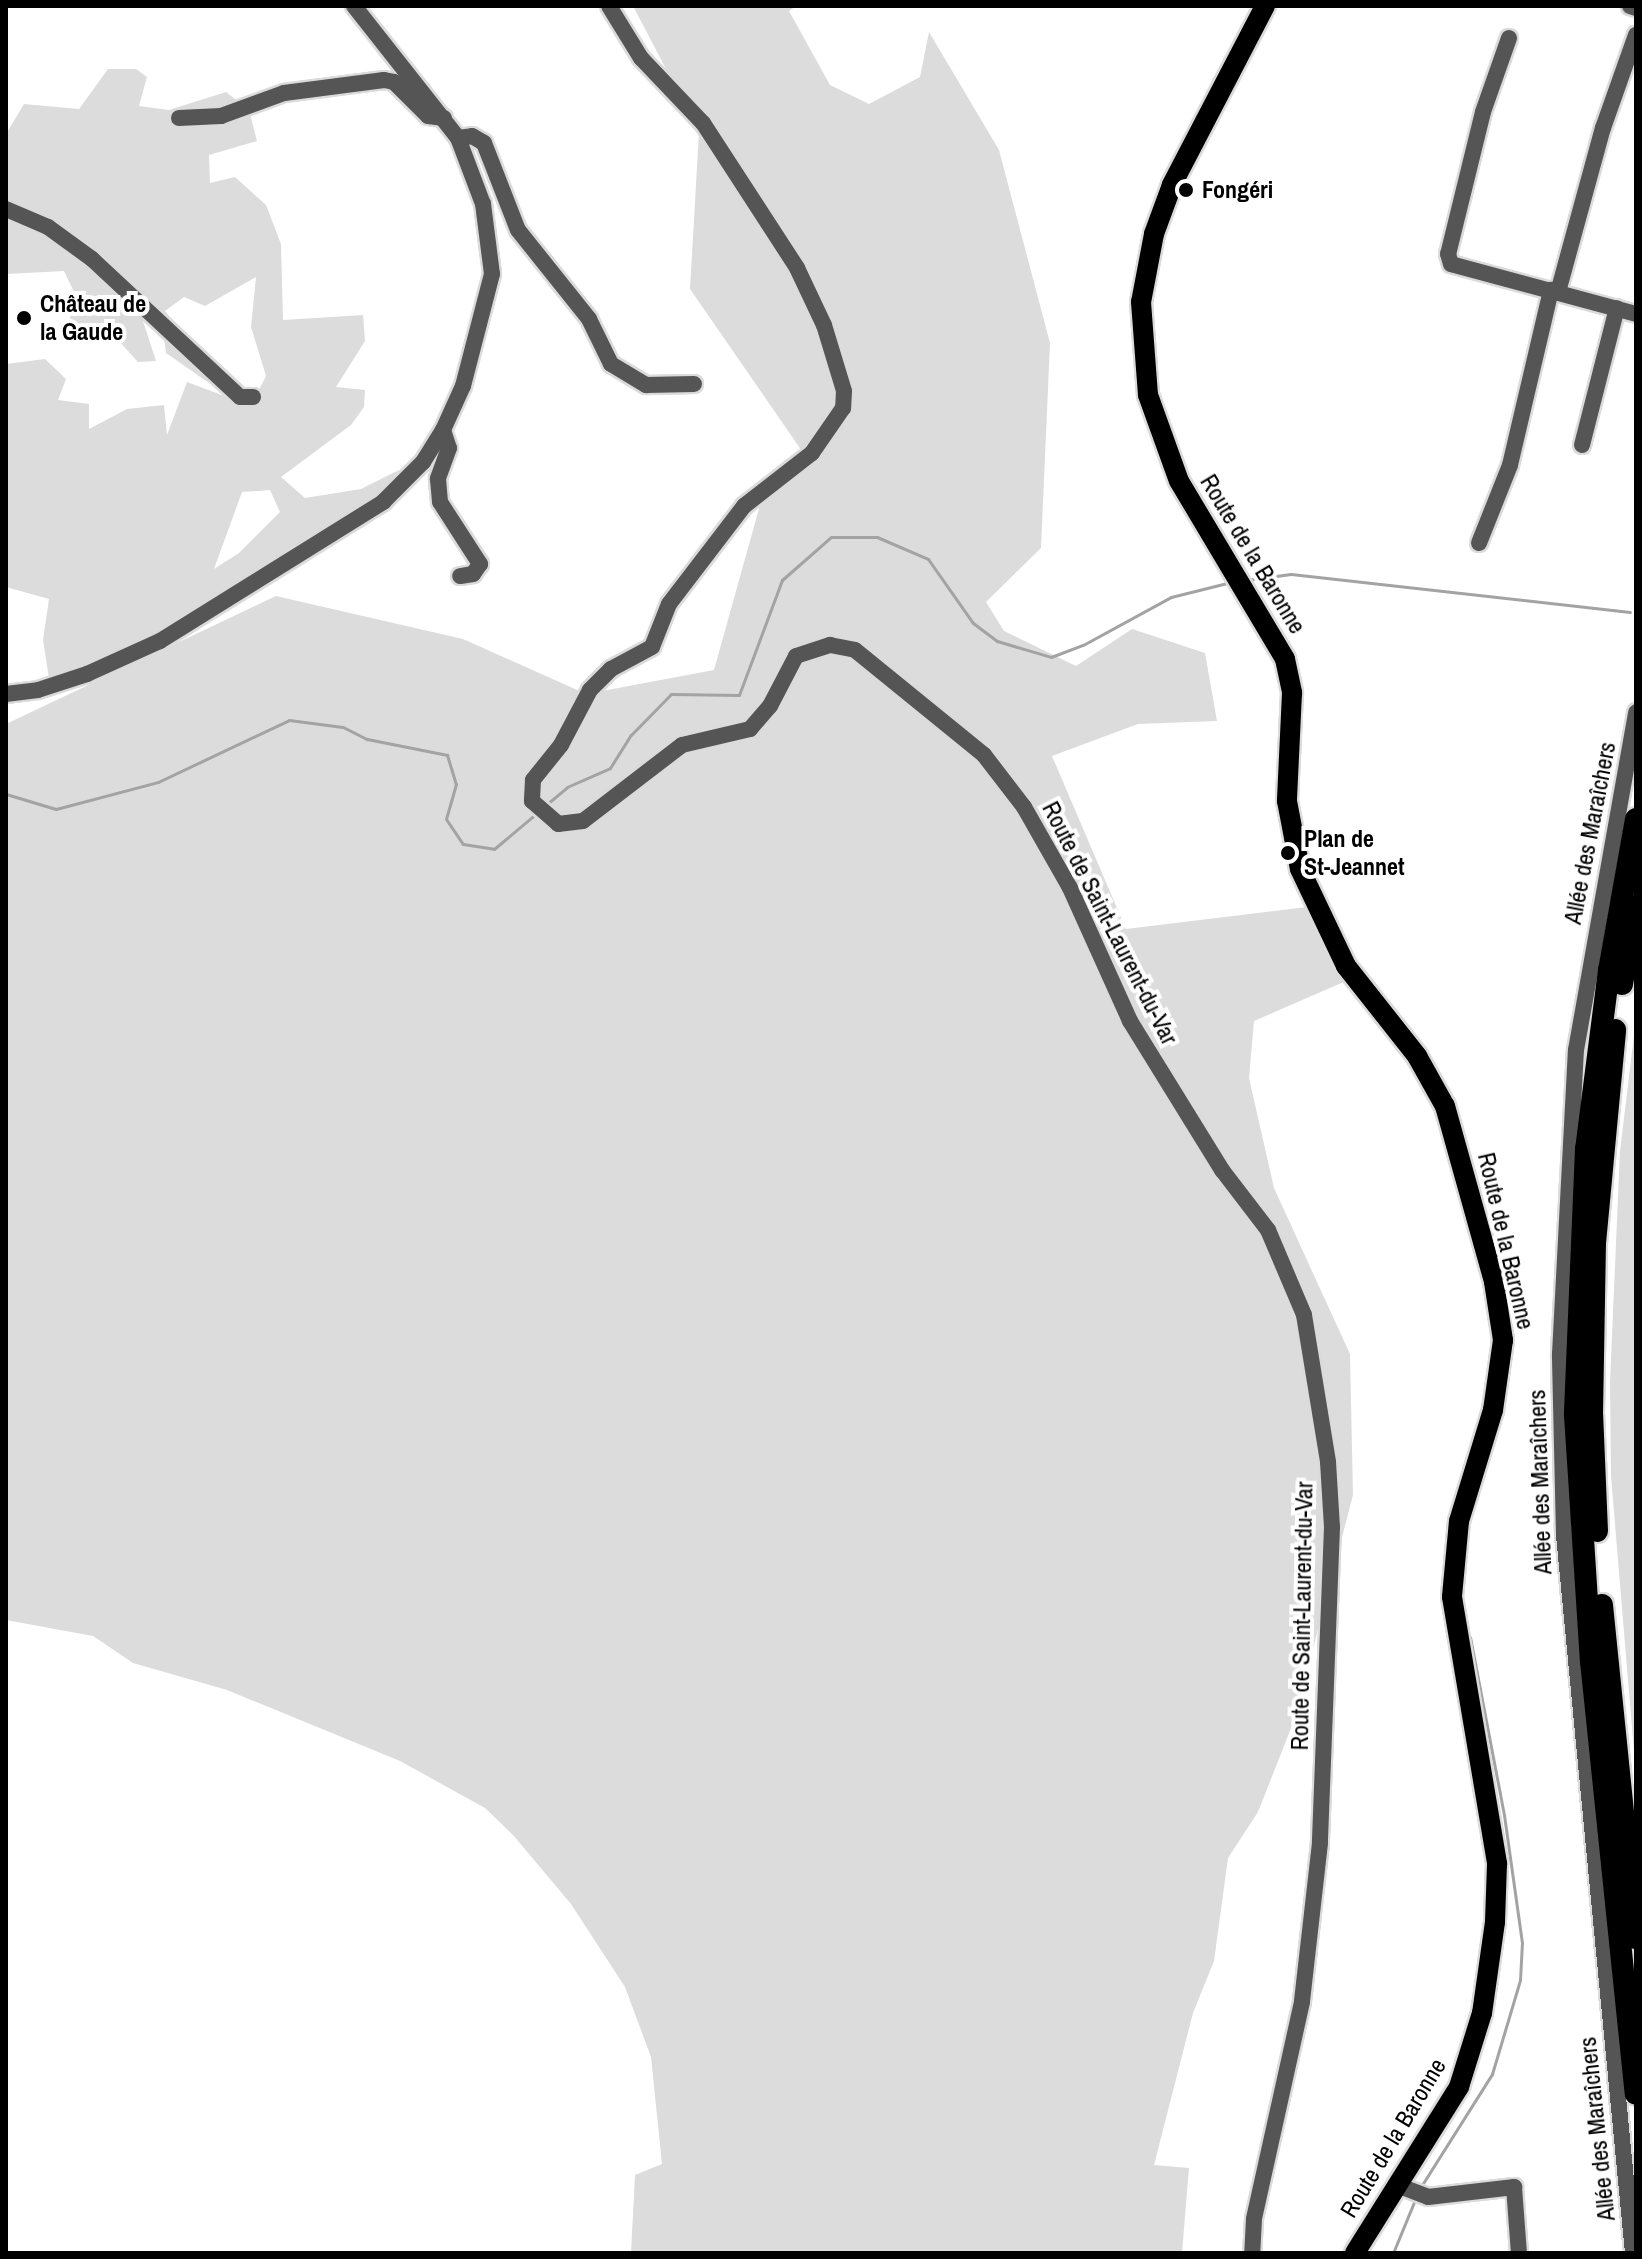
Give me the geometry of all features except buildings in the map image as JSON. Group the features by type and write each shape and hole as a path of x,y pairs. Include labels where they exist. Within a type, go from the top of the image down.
{"highway":[{"path":"1636,819 1609,970 1586,1149 1575,1401 1591,1661 1636,2094"},
{"path":"1636,905 1603,1152 1592,1414 1598,1557 1636,1938"}],"main road":[{"name":"Route de la Baronne","path":"1265,6 1187,157 1141,326 1155,424 1179,481 1246,588 1290,675 1287,801 1300,869 1346,966 1417,1056 1445,1106 1501,1319 1498,1387 1459,1521 1452,1597 1497,1864 1495,1922 1482,2013 1467,2067 1446,2111 1355,2253"}],"street":[{"path":"6,694 75,678 160,641 383,502 423,462 443,430 468,371 492,274 483,204 458,138 354,6"},
{"name":"Route de Saint-Laurent-du-Var","path":"609,6 641,58 703,123 797,268 824,325 844,391 843,408 812,453 744,506 669,604 652,647 611,669 590,690 561,745 533,780 532,801 558,824 571,825 593,815 682,745 750,729 770,706 789,662 805,650 830,645 855,650 976,748 1005,780 1070,888 1130,1021 1288,1269 1313,1357 1330,1489 1326,1707 1309,1954 1254,2219 1252,2253"},
{"path":"1630,6 1636,8"},
{"path":"1479,543 1510,465 1554,291 1603,128 1636,35"},
{"path":"1509,38 1483,112 1448,254 1451,264 1636,314"},
{"path":"179,118 221,116 284,93 384,80 394,82 428,116 444,118"},
{"path":"458,138 472,136 484,143 518,230 589,319 611,364 646,385 694,384"},
{"path":"6,209 48,227 92,259 240,397 253,397"},
{"path":"1582,445 1617,308"},
{"path":"443,430 449,442 436,487 440,502 480,564 473,574 460,576"},
{"name":"Allée des Maraîchers","path":"1633,2253 1565,1549 1560,1354 1576,1050 1636,712"},
{"path":"1397,2185 1428,2197 1514,2187 1519,2253"}],"shaded area":[{"path":"633,6 796,6 789,11 830,85 869,104 920,77 929,32 999,150 1050,343 1041,548 986,602 1004,631 1076,666 1132,629 1205,653 1217,721 1138,724 1052,756 1126,929 1307,907 1346,981 1254,1021 1249,1078 1274,1188 1350,1354 1353,1495 1295,1718 1258,1812 1228,1858 1214,1961 1193,2013 1154,2165 1189,2168 1182,2253 631,2253 635,2175 662,2164 651,2057 625,1987 571,1904 513,1835 485,1808 400,1761 227,1690 133,1663 93,1636 6,1620 6,724 276,596 463,639 586,694 714,670 760,505 804,454 690,289 699,132"},
{"path":"108,69 136,69 147,77 139,106 169,110 226,92 249,110 257,141 209,155 210,183 235,177 266,205 281,244 283,320 363,315 365,341 336,387 365,390 364,407 351,425 281,477 305,498 361,489 399,470 397,479 355,515 138,647 49,678 43,640 49,599 6,587 6,364 45,359 66,379 58,400 89,404 89,429 127,409 164,405 167,435 187,382 251,406 266,376 251,327 256,277 205,306 184,297 165,311 229,397 166,353 163,329 142,318 156,361 138,362 109,330 76,344 66,299 75,294 64,271 6,274 6,134 24,104 79,109","holes":["270,490 280,512 239,553 214,569 242,492"]},
{"path":"1636,1019 1636,1776 1611,1476 1610,1382 1620,1151"}],"waterway":[{"path":"547,804 567,787 610,768 631,735 671,694 739,695 782,580 831,537 877,537 928,559 973,623 997,641 1051,657 1083,645 1171,597 1231,582"},
{"path":"1246,580 1291,574 1630,612"},
{"path":"6,794 56,809 158,782 289,720 343,727 367,739 447,755 456,784 446,819 463,844 494,849 538,812"},
{"path":"1420,2188 1492,2074 1520,1980 1522,1943 1504,1815 1470,1637"},
{"path":"1393,2253 1414,2202"}],"place":[{"name":"Fongéri","path":"1186,190"},
{"name":"Château de la Gaude","path":"24,318"},
{"name":"Plan de St-Jeannet","path":"1288,853"}]}
